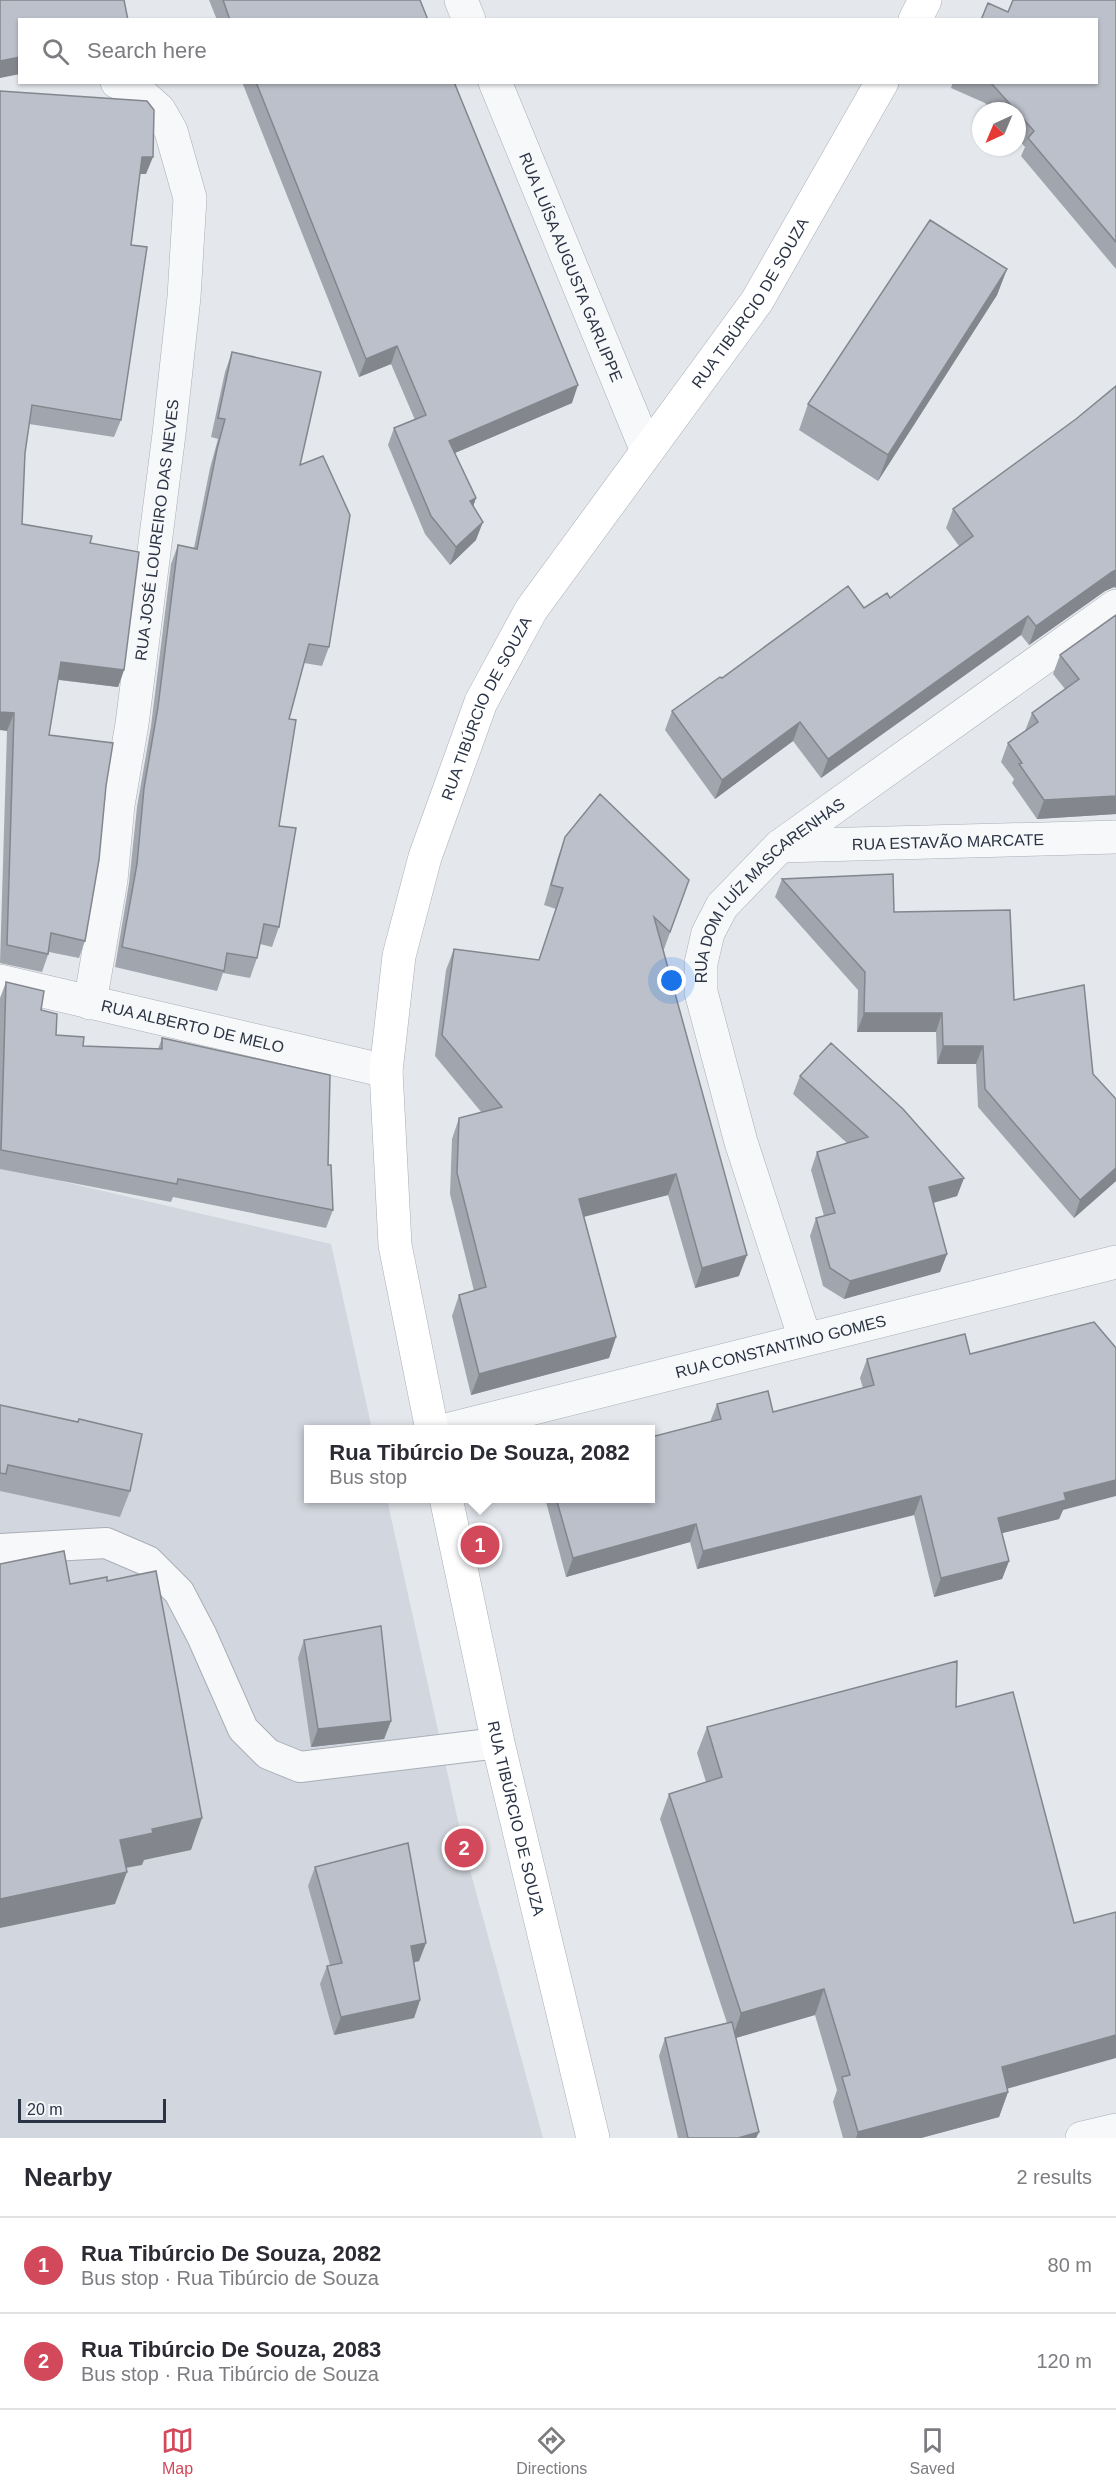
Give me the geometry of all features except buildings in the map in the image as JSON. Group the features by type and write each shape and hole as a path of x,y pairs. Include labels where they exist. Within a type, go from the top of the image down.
{"main road":[{"path":"916,18 925,0"},
{"name":"RUA TIBÚRCIO DE SOUZA","path":"431,1425 395,1245 387,1071 399,956 425,857 481,702 531,610 757,301 881,84"},
{"name":"RUA TIBÚRCIO DE SOUZA","path":"447,1503 498,1743 593,2138"}],"street":[{"path":"461,0 468,18"},
{"name":"RUA JOSÉ LOUREIRO DAS NEVES","path":"90,1003 111,880 118,806 132,724 169,434 184,297 190,198 171,131 159,110 130,85 126,84"},
{"name":"RUA LUÍSA AUGUSTA GARLIPPE","path":"496,84 647,451"},
{"name":"RUA DOM LUÍZ MASCARENHAS","path":"805,1339 741,1142 701,992 700,963 708,933 722,906 780,846 1116,606"},
{"name":"RUA ESTAVÃO MARCATE","path":"780,846 1116,837"},
{"name":"RUA ALBERTO DE MELO","path":"0,981 387,1071"},
{"name":"RUA CONSTANTINO GOMES","path":"466,1425 1116,1262"},
{"path":"1082,2138 1116,2130"}],"lane":[{"path":"0,1549 106,1544 148,1561 179,1592 202,1636 243,1729 268,1754 300,1767 498,1743"}],"shaded area":[{"path":"0,1167 331,1244 371,1425 304,1425 304,1503 388,1503 464,1848 543,2138 0,2138"}],"place":[{"name":"Rua Tibúrcio De Souza, 2082","path":"480,1545"},
{"name":"Rua Tibúrcio De Souza, 2083","path":"464,1848"}]}
